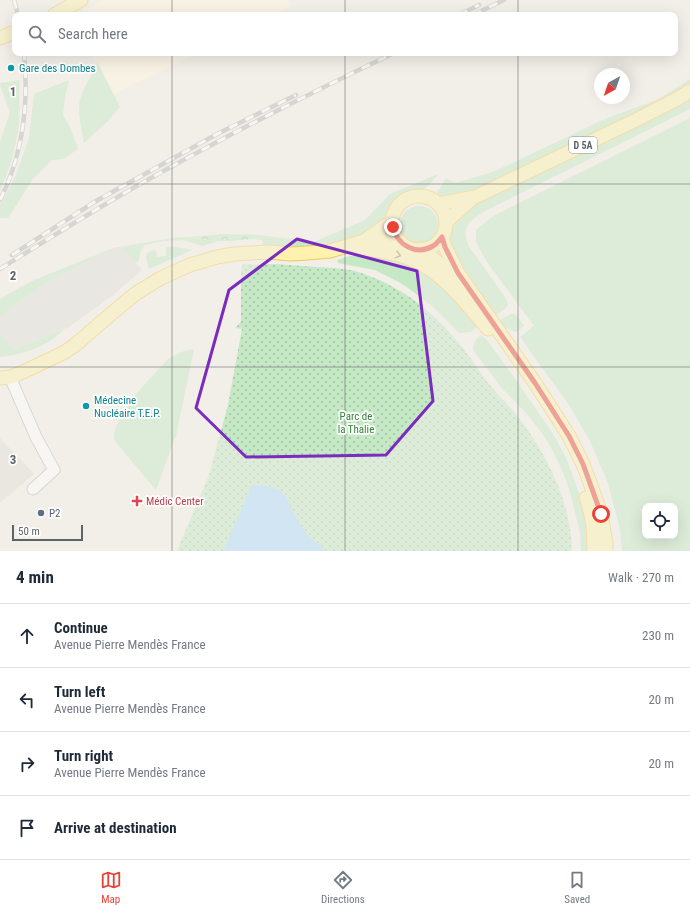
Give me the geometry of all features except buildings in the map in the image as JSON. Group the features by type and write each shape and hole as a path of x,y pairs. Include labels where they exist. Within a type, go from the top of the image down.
{"main road":[{"path":"59,12 81,0"},
{"path":"0,38 12,33"},
{"name":"D 5A","path":"438,204 475,197 636,120 690,91"},
{"path":"418,196 433,199 438,204 445,215 446,222 442,237 433,246 413,249 400,241 394,232 392,222 398,206 403,201 410,197 418,196"},
{"name":"D 5A","path":"446,222 475,197"},
{"path":"5,377 36,367 65,352 76,345 135,294 161,278 190,265 217,257 234,254 269,252 308,254 330,251 364,241 392,222"},
{"path":"442,237 445,247 458,273 535,383 569,436 583,464 601,514 606,551"},
{"path":"364,241 400,241"},
{"path":"346,247 387,252 405,257 430,269 456,290 494,336"},
{"path":"421,249 431,256 456,282 540,404 570,452 591,510 594,531 594,551"}],"street":[{"path":"5,377 54,470 33,489"}],"highlighted area":[{"path":"297,239 417,271 433,401 386,455 246,457 196,408 229,290"}],"shaded area":[{"path":"103,0 290,0 289,1 292,6 280,12 81,12"},
{"path":"94,56 192,56 113,94"},
{"path":"116,247 120,247 142,270 112,296 69,327 14,350 0,333 0,316 47,282"},
{"path":"0,438 34,474 0,503"}],"green space":[{"path":"98,63 120,107 107,122 84,143 79,106 81,95"},
{"path":"690,79 690,85 671,96 470,193 441,198 435,196 446,178 455,183 493,172 607,118 657,100"},
{"path":"20,80 17,138 10,165 0,191 0,142 10,113 0,83"},
{"path":"69,80 63,115 70,127 78,149 63,159 52,160 33,179 8,218 0,218 0,205 16,175 29,138 34,94"},
{"path":"690,98 690,109 483,212 470,222 466,229 466,239 468,245 505,297 508,304 506,308 495,316 464,277 449,239 456,220 485,198 567,161"},
{"path":"690,118 690,551 622,551 620,529 608,483 590,441 569,405 520,337 534,326 487,262 476,242 476,230 493,216"},
{"path":"438,174 424,189 403,196 395,201 381,224 352,239 315,247 290,247 263,246 262,240 253,239 254,235 258,235 314,242 365,220 390,194"},
{"path":"415,206 423,206 430,209 435,214 438,225 435,236 430,241 423,244 415,244 408,241 403,236 400,229 400,221 403,214 408,209"},
{"path":"223,234 254,235 253,239 231,241 217,241 188,237"},
{"path":"188,237 217,241 203,246 183,240 164,241 145,245 140,252 139,261 136,262 120,247 173,238"},
{"path":"116,247 47,282 0,316 0,299 32,281"},
{"path":"166,247 192,250 149,269 146,258 147,253 156,250 157,257 166,256"},
{"path":"381,255 419,266 463,306 477,327 471,332 459,333 433,307 397,281 375,270 338,263 337,260 350,256"},
{"name":"Parc de la Thalie","path":"243,264 273,264 340,269 358,272 393,287 418,303 430,313 462,347 482,375 519,418 539,448 556,481 562,498 571,533 572,551 177,551 209,475 228,405 242,329 235,328 241,322 241,270"},
{"path":"511,314 515,314 524,326 516,332 506,328 498,321"},
{"path":"64,329 51,340 35,349 0,357 0,333 14,350"},
{"path":"481,335 487,340 516,380 553,434 566,458 581,498 587,523 590,551 581,551 580,533 571,496 565,477 554,453 542,433 527,414 501,387 473,350 475,341"},
{"path":"194,349 176,436 156,490 115,441 114,434 116,427 133,397 169,358 184,351"}],"water":[{"path":"252,485 266,486 280,491 286,497 301,526 310,538 327,551 223,551"}],"railway":[{"path":"14,0 17,12"},
{"path":"479,12 504,0"},
{"path":"465,12 479,5"},
{"path":"0,200 8,183 19,147 25,110 26,91 24,56"},
{"path":"0,269 67,227 167,169 263,118 388,56"},
{"path":"12,255 96,201 219,133 296,95"}],"place":[{"name":"Gare des Dombes","path":"11,68"},
{"name":"Médecine Nucléaire T.E.P.","path":"86,406"},
{"name":"Médic Center","path":"137,501"},
{"name":"P2","path":"41,513"}],"route":[{"path":"393,227 394,232 400,241 413,249 433,246 442,237 445,247 458,273 535,383 569,436 583,464 601,514"}]}
